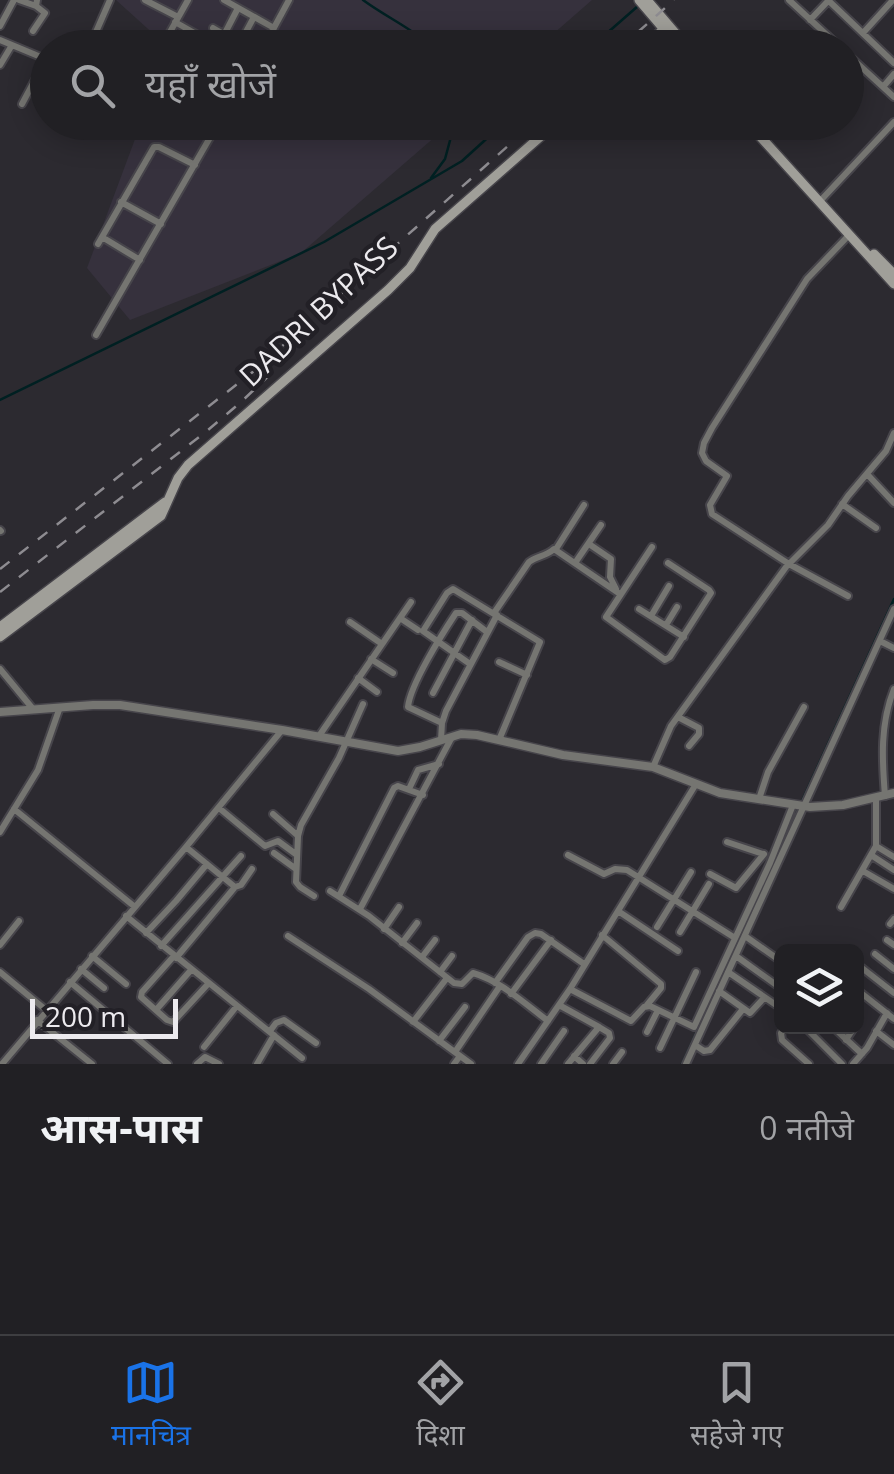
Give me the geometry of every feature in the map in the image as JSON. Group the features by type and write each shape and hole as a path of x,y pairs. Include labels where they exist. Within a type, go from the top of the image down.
{"main road":[{"path":"638,0 669,30"},
{"path":"646,0 668,30"},
{"path":"663,30 666,27"},
{"name":"DADRI BYPASS","path":"0,636 161,516 184,470 388,290 410,268 435,228 536,140"},
{"path":"766,140 894,284"},
{"path":"768,140 894,274"},
{"name":"DADRI BYPASS","path":"0,627 165,502"}],"street":[{"path":"0,26 16,0 36,3 45,13 34,30"},
{"path":"97,30 110,0"},
{"path":"145,0 193,30"},
{"path":"171,30 188,0"},
{"path":"224,0 274,28 290,0"},
{"path":"810,20 829,0 860,30"},
{"path":"793,1 821,30"},
{"path":"864,32 893,1"},
{"path":"226,30 238,8"},
{"path":"247,30 254,17"},
{"path":"213,28 217,30"},
{"path":"864,34 894,63"},
{"path":"0,40 30,52"},
{"path":"0,65 12,45"},
{"path":"864,70 894,96"},
{"path":"883,87 894,74"},
{"path":"22,104 30,90"},
{"path":"822,199 894,122"},
{"path":"96,335 209,140"},
{"path":"140,260 100,240 156,146 195,165"},
{"path":"122,202 161,224"},
{"path":"848,235 807,279 702,446 704,460 727,476 710,512 789,564 848,596"},
{"path":"653,767 678,717 789,564 818,536 892,447 894,433"},
{"path":"867,474 894,502"},
{"path":"842,504 876,528"},
{"path":"441,740 442,724 495,614 531,560 556,549 584,505"},
{"path":"575,563 601,525"},
{"path":"589,544 611,559 610,577 619,593"},
{"path":"652,548 619,593 607,619 666,660 710,596 710,592 668,563"},
{"path":"556,549 619,593"},
{"path":"651,616 670,586"},
{"path":"470,664 423,632 451,590 540,641 499,740"},
{"path":"318,736 412,602"},
{"path":"639,608 684,637"},
{"path":"666,625 677,608"},
{"path":"686,1064 697,1029 894,609"},
{"path":"442,724 407,705 438,643 459,612 488,632"},
{"path":"400,618 418,630"},
{"path":"433,692 472,620"},
{"path":"350,622 382,644"},
{"path":"880,642 894,648"},
{"path":"371,659 393,673"},
{"path":"499,662 527,676"},
{"path":"0,669 32,709"},
{"path":"358,678 378,692"},
{"path":"841,907 876,846 885,795 884,721 894,689"},
{"path":"314,896 298,886 298,836 303,819 339,758 363,704"},
{"path":"0,712 120,705 398,751 453,736 477,735 563,755 653,767 720,793 758,800 799,806 843,804 885,795"},
{"path":"758,800 771,765 804,706"},
{"path":"0,832 38,770 60,707"},
{"path":"678,717 699,728 690,746"},
{"path":"2,1064 282,730"},
{"path":"360,909 453,736"},
{"path":"410,790 418,770 439,764"},
{"path":"518,1064 570,989 696,784"},
{"path":"339,896 392,789 398,786 422,795"},
{"path":"710,874 736,888 768,856 799,806"},
{"path":"219,808 265,846 278,841 297,855"},
{"path":"14,809 136,907"},
{"path":"273,814 298,836"},
{"path":"726,842 768,856"},
{"path":"876,846 894,857"},
{"path":"186,847 235,888"},
{"path":"274,854 296,868"},
{"path":"568,855 604,874 628,870 774,958"},
{"path":"871,855 894,870"},
{"path":"161,946 242,856"},
{"path":"697,1029 736,956 768,856"},
{"path":"146,933 207,864"},
{"path":"208,984 172,1022 142,1000 141,995 252,870"},
{"path":"863,870 894,889"},
{"path":"657,927 691,872"},
{"path":"680,932 708,884"},
{"path":"330,891 360,909 459,985 470,974 476,974 498,984 548,1022"},
{"path":"384,929 398,907"},
{"path":"618,911 678,951"},
{"path":"126,916 302,1058"},
{"path":"0,945 19,921"},
{"path":"402,943 417,924"},
{"path":"454,1064 498,984 532,934 541,934 585,964"},
{"path":"570,989 631,1021 661,988 602,935"},
{"path":"288,936 369,988 471,1064"},
{"path":"422,958 435,940"},
{"path":"512,994 550,940"},
{"path":"875,954 894,969"},
{"path":"92,956 126,984"},
{"path":"413,1022 452,956"},
{"path":"736,956 774,982"},
{"path":"81,969 104,988"},
{"path":"156,1010 191,970"},
{"path":"864,970 894,993"},
{"path":"0,972 46,1010"},
{"path":"660,1048 696,972"},
{"path":"728,972 774,1004"},
{"path":"70,982 168,1064"},
{"path":"719,991 752,1012 764,998"},
{"path":"864,994 894,1019"},
{"path":"560,1004 609,1033 610,1038 586,1064 574,1056"},
{"path":"646,1006 697,1029"},
{"path":"204,1047 236,1007"},
{"path":"439,1041 465,1007"},
{"path":"695,1044 704,1051 710,1050 744,1009"},
{"path":"646,1032 658,1010"},
{"path":"853,1064 887,1013"},
{"path":"37,1020 92,1064"},
{"path":"257,1064 276,1023 284,1020 316,1043"},
{"path":"568,1064 598,1027"},
{"path":"542,1064 564,1031"},
{"path":"876,1031 894,1045"},
{"path":"782,1034 782,1040 809,1064"},
{"path":"812,1034 842,1064"},
{"path":"840,1034 862,1054"},
{"path":"846,1040 850,1034"},
{"path":"612,1064 622,1052"},
{"path":"197,1064 204,1057 219,1064"}],"shaded area":[{"path":"116,0 592,0 558,30 149,30"},
{"path":"135,140 431,140 301,253 130,320 87,268"}],"waterway":[{"path":"363,0 409,30"},
{"path":"611,30 638,6"},
{"path":"431,178 445,159 450,140"},
{"path":"0,400 324,242 462,161 485,140"},
{"path":"682,1064 894,599"}],"railway":[{"path":"640,30 674,0"},
{"path":"0,569 254,371 515,140"},
{"path":"0,592 208,430 276,369"}]}
